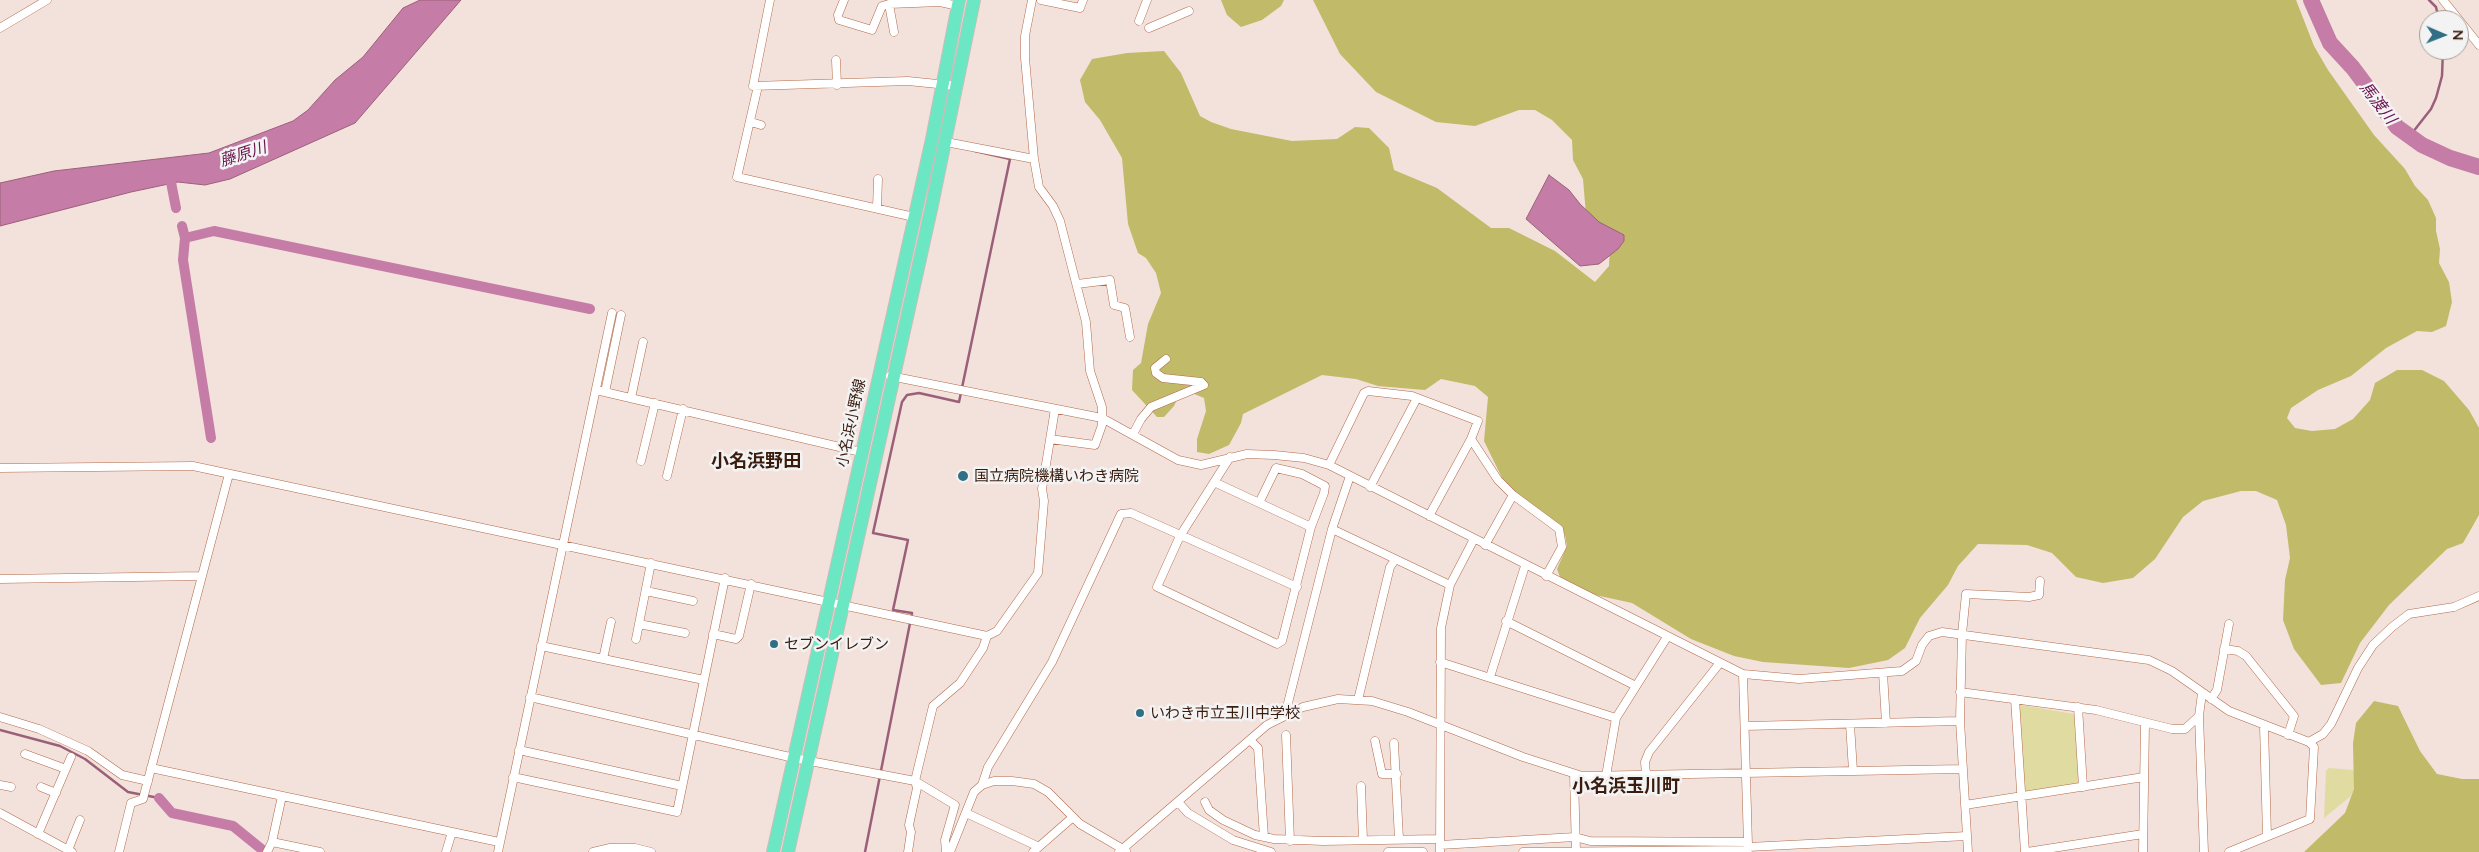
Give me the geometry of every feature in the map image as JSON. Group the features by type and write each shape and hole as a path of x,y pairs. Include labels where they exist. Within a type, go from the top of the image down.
{"main road":[{"name":"小名浜小野線","path":"788,852 946,142 974,0"},
{"name":"小名浜小野線","path":"773,852 944,84 958,3"}],"street":[{"path":"0,28 47,0"},
{"path":"770,0 753,86 838,85 908,81 957,86"},
{"path":"844,0 838,15 839,20 872,30 882,6 889,4 958,3"},
{"path":"1032,0 1025,36 1034,159 1039,187 1053,206 1060,221 1077,284 1086,322 1087,359 1098,390 1102,418 1102,425 1093,446 1050,439"},
{"path":"1041,0 1080,8 1082,0"},
{"path":"1139,21 1147,0"},
{"path":"2443,0 2479,45"},
{"path":"889,4 894,32"},
{"path":"1149,28 1189,11"},
{"path":"836,60 838,85"},
{"path":"758,86 737,177 914,217"},
{"path":"751,122 761,125"},
{"path":"946,142 1034,159"},
{"path":"877,208 878,179"},
{"path":"1077,284 1110,280 1114,305 1125,308 1130,337"},
{"path":"498,852 596,390 617,314 605,392"},
{"path":"631,398 643,342"},
{"path":"1132,434 1140,419 1151,407 1204,385 1201,382 1163,378 1156,373 1155,368 1166,359"},
{"path":"878,374 1102,418 1178,460 1201,465 1247,454 1304,458 1329,466 1719,664 1743,674 1799,679 1902,670 1916,661 1922,645 1929,636 1942,632 2149,660 2172,671 2229,711 2309,742 2314,747 2310,818 2229,852"},
{"path":"596,390 861,452"},
{"path":"1329,466 1364,393 1368,391 1417,398 1478,421 1471,439 1429,516"},
{"path":"1370,487 1417,398"},
{"path":"641,461 655,403"},
{"path":"667,476 683,409"},
{"path":"908,852 911,832 909,825 917,788 915,782 934,706 960,682 983,648 988,636 997,631 1038,573 1044,501 1042,489 1055,409"},
{"path":"1471,439 1486,465 1513,495 1559,530 1562,547 1546,576"},
{"path":"1230,457 1180,536 1157,587 1277,644 1282,641 1311,527 1324,494 1324,486 1302,474 1276,468 1259,503"},
{"path":"0,468 194,466 988,636"},
{"path":"119,852 132,803 143,799 229,474"},
{"path":"1291,713 1288,703 1332,529 1350,476"},
{"path":"1214,482 1311,527"},
{"path":"1485,545 1513,495"},
{"path":"982,785 988,767 1052,662 1121,514 1131,513 1297,587"},
{"path":"1332,529 1450,585"},
{"path":"1440,845 1441,628 1450,585 1474,539"},
{"path":"1358,700 1390,566 1395,560"},
{"path":"636,639 652,563"},
{"path":"1490,677 1506,621 1526,566"},
{"path":"0,578 202,576"},
{"path":"513,777 677,812 724,578"},
{"path":"1968,852 1960,721 1962,634 1966,594 2029,597 2039,595 2040,581"},
{"path":"713,634 736,639 739,636 751,584"},
{"path":"646,591 693,601"},
{"path":"2309,742 2322,734 2331,724 2358,668 2373,645 2392,628 2409,614 2454,607 2479,596"},
{"path":"1506,621 1636,686"},
{"path":"603,659 610,622"},
{"path":"639,624 685,633"},
{"path":"2211,699 2217,690 2229,624"},
{"path":"1606,776 1616,718 1667,637"},
{"path":"541,646 704,680"},
{"path":"2224,649 2238,651 2246,656 2294,716 2288,735"},
{"path":"1440,662 1616,718"},
{"path":"1646,775 1645,762 1649,752 1719,664"},
{"path":"1883,673 1886,723"},
{"path":"1743,674 1748,848"},
{"path":"1960,692 2078,707 2145,723 2185,729 2199,716"},
{"path":"2202,693 2199,716 2204,852"},
{"path":"530,698 794,758 915,782 955,805 945,840 946,852"},
{"path":"950,852 974,792 982,785 994,781 1034,784 1048,792 1073,817 1123,851 1267,725 1303,707 1338,699 1372,701 1399,709 1582,776 1962,769"},
{"path":"2015,699 2026,852 2143,834"},
{"path":"2078,707 2083,787"},
{"path":"0,717 39,729 88,751 122,775 148,781"},
{"path":"1745,726 1960,721"},
{"path":"2143,852 2145,723"},
{"path":"1850,724 1853,772"},
{"path":"2264,726 2267,836"},
{"path":"1286,735 1290,840"},
{"path":"1250,740 1258,748 1264,837"},
{"path":"1374,741 1382,774 1397,774"},
{"path":"1394,743 1399,839"},
{"path":"519,750 682,786"},
{"path":"25,754 66,769"},
{"path":"38,834 71,757"},
{"path":"151,768 499,842"},
{"path":"1574,774 1576,852"},
{"path":"1965,805 2144,777"},
{"path":"0,785 11,787"},
{"path":"1361,786 1363,840"},
{"path":"41,787 56,793"},
{"path":"267,852 272,842 282,796"},
{"path":"1178,802 1188,813 1232,840 1271,852"},
{"path":"1205,802 1209,810 1223,820 1264,837 1290,840 1399,839 1440,845 1575,837 1590,841 1748,848"},
{"path":"0,813 70,851 80,820"},
{"path":"966,813 1035,849 1073,817"},
{"path":"446,852 452,832"},
{"path":"1523,852 1748,848 1967,836"},
{"path":"272,842 320,852"},
{"path":"592,852 610,848 635,848 651,852"},
{"path":"1390,852 1423,852"}],"shaded area":[{"path":"1221,0 1284,0 1281,6 1262,20 1241,27 1227,15"},
{"path":"1313,0 2296,0 2314,46 2328,70 2374,135 2405,169 2415,186 2428,200 2436,218 2436,231 2440,249 2439,263 2449,282 2452,302 2446,326 2432,332 2417,331 2386,348 2351,376 2318,390 2291,408 2287,418 2295,428 2312,431 2335,429 2353,419 2370,400 2375,383 2397,370 2422,370 2444,381 2469,410 2479,428 2479,515 2463,543 2447,549 2389,605 2360,643 2341,683 2321,685 2294,649 2283,620 2285,580 2290,558 2286,525 2277,500 2256,491 2241,491 2203,501 2183,517 2155,559 2133,578 2103,583 2076,577 2052,553 2027,545 1978,544 1958,566 1948,585 1920,618 1905,648 1888,660 1849,668 1763,662 1734,656 1691,639 1632,603 1586,593 1560,577 1557,569 1567,546 1565,535 1554,523 1505,484 1484,441 1488,397 1475,386 1441,379 1425,390 1378,386 1356,379 1322,375 1243,414 1241,423 1229,445 1209,454 1197,452 1197,439 1206,411 1204,398 1192,393 1179,395 1174,406 1164,417 1157,417 1132,390 1133,370 1141,363 1148,324 1161,293 1156,273 1146,258 1138,253 1128,224 1122,158 1100,120 1085,102 1080,80 1092,59 1127,53 1164,51 1181,73 1200,116 1231,129 1292,141 1337,139 1355,127 1369,128 1389,148 1394,170 1437,188 1491,228 1509,228 1555,251 1595,282 1609,266 1610,245 1586,215 1583,179 1573,160 1572,140 1552,120 1535,110 1519,110 1475,126 1436,122 1376,92 1340,54"},
{"path":"2374,701 2398,706 2420,751 2437,774 2462,779 2479,779 2479,852 2304,852 2345,813 2354,789 2353,743 2356,723"},
{"path":"2021,705 2074,714 2079,781 2077,785 2028,792 2024,789 2018,707"},
{"path":"2329,768 2353,770 2358,779 2351,796 2324,818 2326,771"}],"water":[{"name":"藤原川","path":"420,0 461,0 355,123 230,179 205,185 178,182 131,192 0,226 0,183 54,171 209,153 293,121 308,110 335,80 363,57 403,8"},
{"path":"1549,175 1569,190 1580,204 1599,222 1624,235 1624,241 1618,249 1599,264 1580,266 1526,219"}],"waterway":[{"name":"馬渡川","path":"2311,0 2330,43 2353,68 2397,127 2422,145 2450,158 2479,167"},
{"path":"2429,0 2437,10"},
{"path":"2409,137 2431,109 2436,98 2442,76 2443,60"},
{"path":"865,852 912,613 893,610 908,540 873,533 902,402 907,395 919,393 959,402 1010,159 975,151"},
{"path":"169,172 176,208"},
{"path":"182,226 185,238 183,260 211,438"},
{"path":"185,238 214,231 590,309"},
{"path":"0,730 60,746 85,759 128,792 159,798"},
{"path":"159,798 172,813 233,826 265,852"}],"place":[{"name":"国立病院機構いわき病院","path":"963,476"},
{"name":"セブンイレブン","path":"774,644"},
{"name":"いわき市立玉川中学校","path":"1140,713"}],"district":[{"name":"小名浜野田","path":"756,461"},
{"name":"小名浜玉川町","path":"1626,786"}]}
